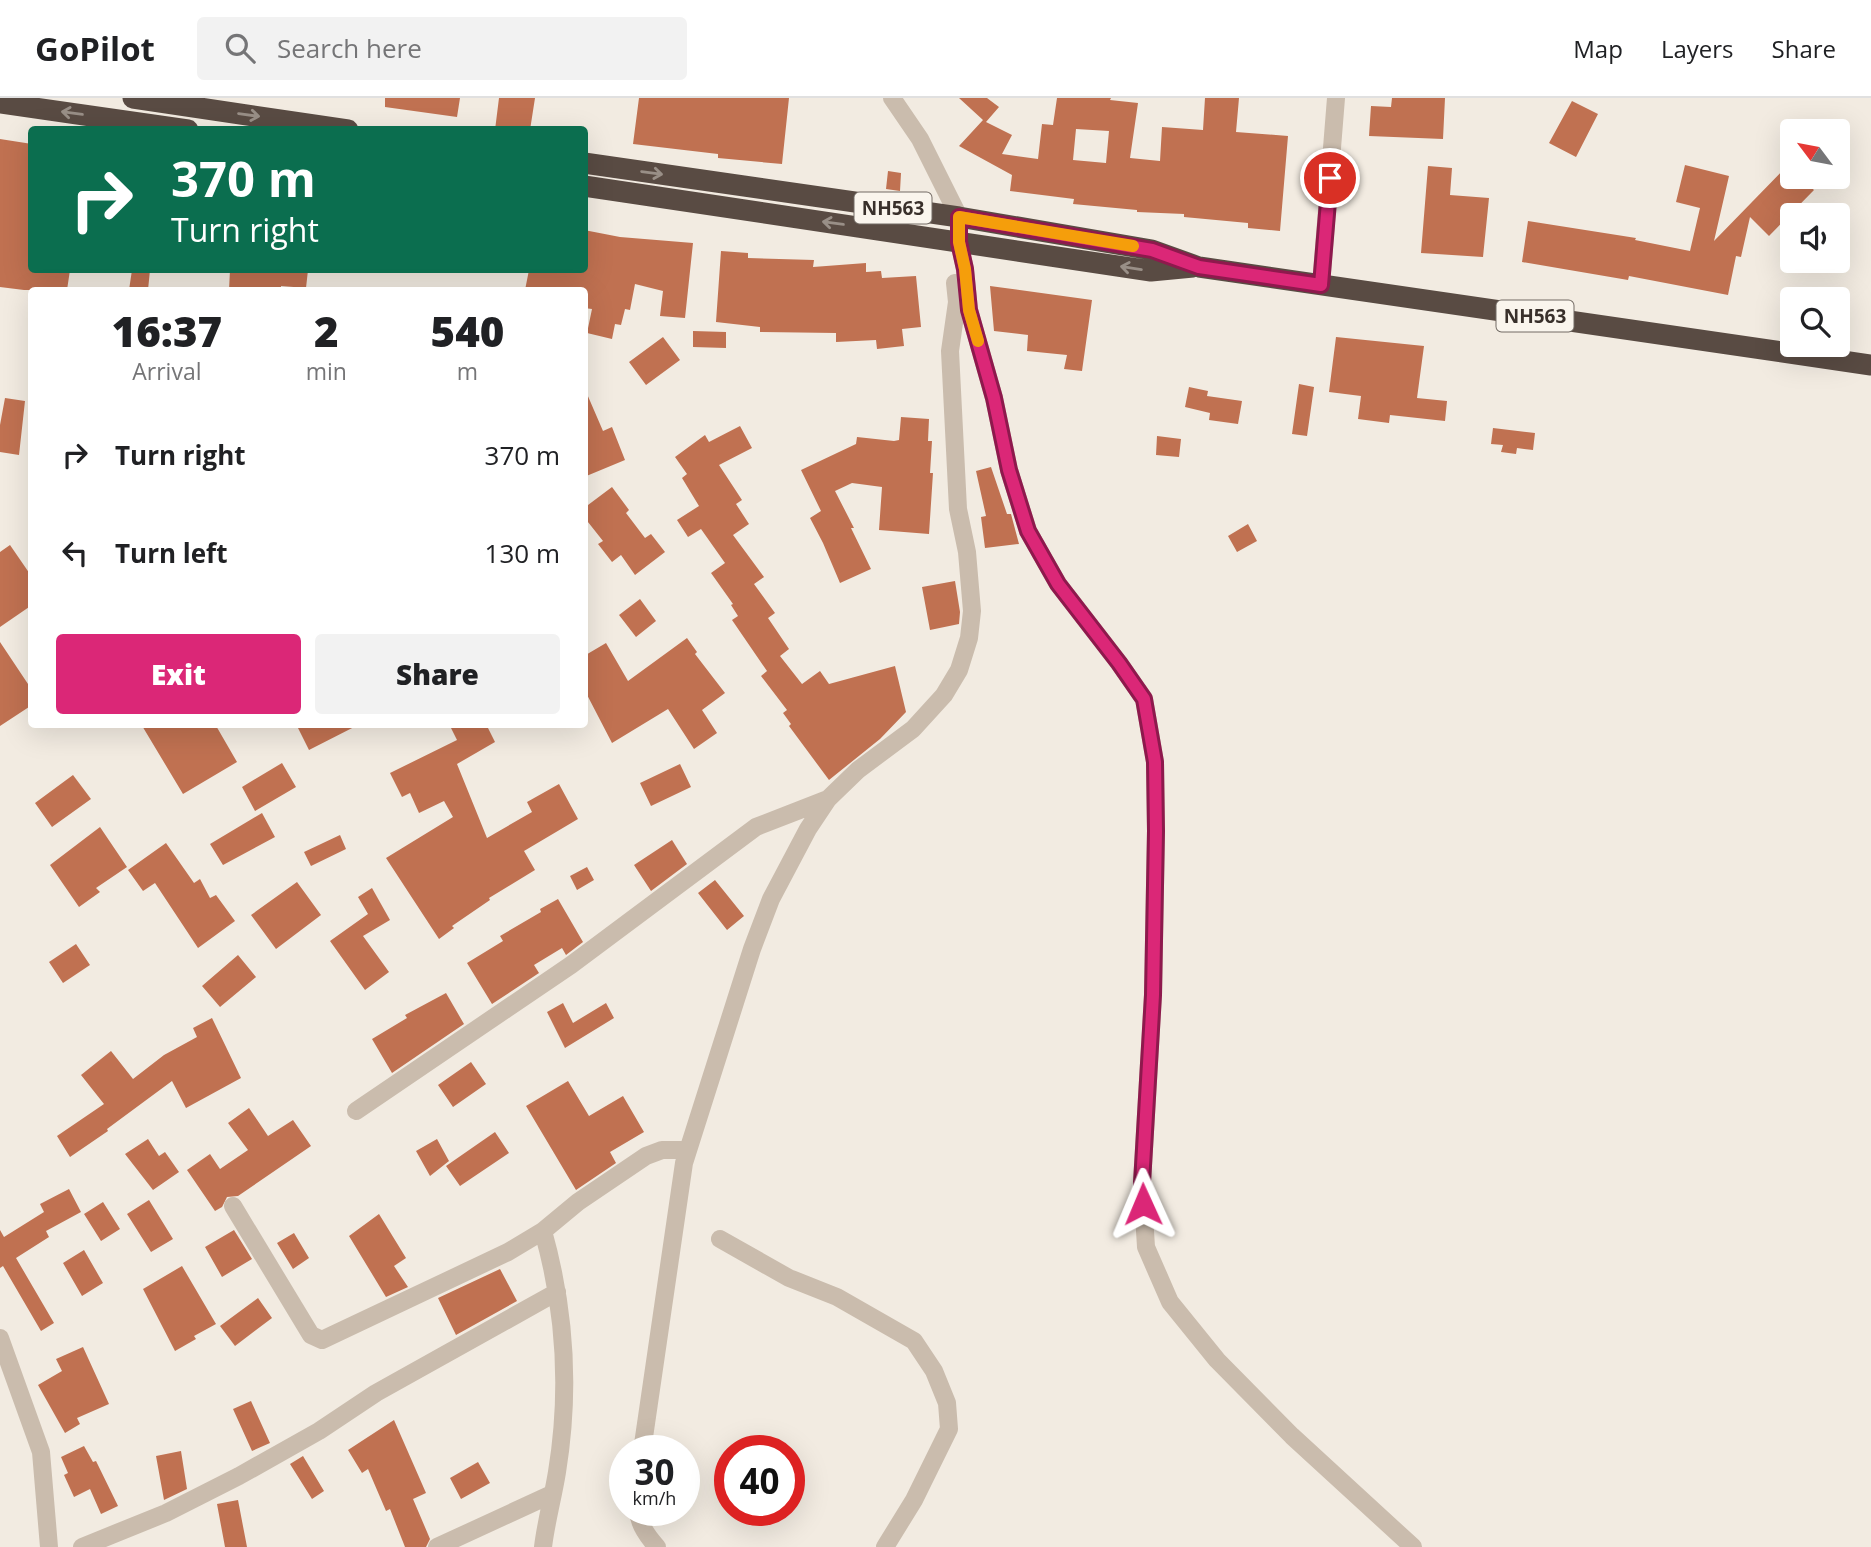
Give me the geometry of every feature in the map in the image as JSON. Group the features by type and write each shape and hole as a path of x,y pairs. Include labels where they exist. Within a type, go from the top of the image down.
{"highway":[{"path":"133,98 321,126"},
{"path":"0,103 160,126"},
{"name":"NH563","path":"588,164 959,217 1152,250 1199,267 1871,365"},
{"name":"NH563","path":"588,187 1151,271 1199,267"}],"street":[{"path":"644,1435 673,1228 688,1150 752,949 771,899 808,829 828,799 858,771 913,729 944,695 959,670 969,638 972,611 967,552 958,509 950,351 957,302 954,242 959,217 920,139 892,98"},
{"path":"1321,285 1336,98"},
{"path":"954,242 965,269 969,310 994,398 1009,470 1028,531 1058,584 1144,699 1155,762 1156,831 1153,995 1142,1183 1146,1247 1170,1302 1217,1360 1292,1436 1413,1547"},
{"path":"356,1111 571,965 756,827 828,799"},
{"path":"233,1206 311,1335 322,1340 508,1252 543,1231 578,1202 646,1156 662,1150 688,1150"},
{"path":"542,1547 562,1424 563,1390 563,1331 543,1231"},
{"path":"720,1239 789,1278 837,1297 914,1341 934,1371 947,1403 949,1429 914,1500 885,1547"},
{"path":"82,1547 166,1513 239,1476 319,1431 376,1393 557,1292"},
{"path":"0,1338 41,1452 49,1547"},
{"path":"438,1547 552,1494"},
{"path":"643,1526 657,1547"}],"building":[{"path":"385,98 460,98 457,117 385,107"},
{"path":"499,98 535,98 531,126 496,126"},
{"path":"639,98 789,98 782,164 718,158 718,154 633,144"},
{"path":"959,98 987,98 999,107 986,122 1012,135 1002,154 1038,159 1042,124 1053,125 1057,98 1111,98 1110,100 1138,103 1130,158 1160,161 1162,127 1203,130 1205,98 1239,98 1236,132 1288,136 1280,231 1248,228 1248,223 1184,217 1184,214 1137,212 1073,204 1074,199 1010,191 1012,175 959,146 983,120","holes":["1076,129 1109,131 1106,163 1073,160"]},
{"path":"1392,98 1445,98 1443,139 1369,136 1371,106 1391,107"},
{"path":"1572,101 1598,114 1576,157 1549,143"},
{"path":"0,139 28,143 28,273 70,273 67,287 28,287 28,290 24,290 0,287"},
{"path":"1685,165 1729,176 1714,241 1780,173 1780,189 1814,190 1801,203 1780,203 1780,225 1769,236 1750,217 1741,257 1736,256 1728,295 1629,276 1628,280 1522,262 1528,221 1636,238 1635,240 1690,251 1700,208 1676,202"},
{"path":"1428,166 1452,168 1450,195 1489,198 1483,257 1421,253"},
{"path":"888,171 901,173 900,191 886,189"},
{"path":"588,231 620,237 693,243 685,318 660,316 663,291 635,284 630,310 625,309 621,325 615,324 612,339 588,333 592,309 588,308 588,287 526,287 528,273 588,273"},
{"path":"721,251 748,253 748,258 814,260 813,267 866,263 866,272 881,271 882,278 916,276 921,327 902,329 904,346 877,349 876,340 836,342 836,333 760,332 760,327 716,322"},
{"path":"132,273 150,273 148,287 129,287"},
{"path":"230,273 308,273 306,287 229,287"},
{"path":"990,286 1092,300 1082,371 1064,369 1067,355 1027,351 1028,335 994,331"},
{"path":"693,331 726,332 726,348 693,347"},
{"path":"663,337 680,360 646,385 629,362"},
{"path":"1336,337 1424,346 1417,398 1447,401 1445,421 1390,415 1389,423 1358,419 1361,396 1329,392"},
{"path":"1299,384 1314,387 1307,436 1292,434"},
{"path":"1189,387 1208,391 1207,396 1242,401 1238,424 1209,420 1210,413 1185,407"},
{"path":"588,396 603,431 612,427 625,460 588,475"},
{"path":"5,398 25,401 19,455 0,452 0,425"},
{"path":"901,417 929,419 928,441 932,441 930,473 933,473 929,534 879,530 882,487 852,483 835,491 871,569 840,583 810,518 821,511 801,470 856,444 857,437 899,440"},
{"path":"740,426 752,448 719,465 742,500 736,504 749,524 733,535 764,577 754,584 775,613 768,618 789,649 780,656 802,684 820,671 829,684 895,666 906,712 880,739 829,780 789,726 791,724 783,713 787,710 761,676 767,671 732,620 738,616 731,605 733,604 711,573 725,563 701,529 688,537 677,520 699,506 682,478 687,474 675,457 705,435 709,442"},
{"path":"1493,428 1535,433 1533,450 1517,448 1516,454 1501,452 1503,445 1491,444"},
{"path":"1157,436 1181,439 1179,457 1156,455"},
{"path":"991,467 1007,514 1011,514 1019,544 985,548 981,517 986,516 976,471"},
{"path":"612,487 629,510 626,513 645,538 651,534 665,552 635,575 621,555 612,562 598,544 603,541 588,522 588,505"},
{"path":"1248,524 1257,541 1237,552 1228,536"},
{"path":"10,545 28,571 28,608 0,627 0,552"},
{"path":"955,581 960,612 959,624 930,630 922,587"},
{"path":"640,599 656,621 636,637 619,615"},
{"path":"687,638 697,652 695,654 725,693 702,710 717,733 694,749 668,709 612,743 588,697 588,654 606,643 628,681"},
{"path":"0,642 28,684 28,708 0,726"},
{"path":"143,728 217,728 237,762 183,794"},
{"path":"298,728 352,728 309,750"},
{"path":"451,728 488,728 495,742 457,764 487,838 532,812 527,802 559,784 578,819 524,851 535,870 489,898 490,900 452,926 454,928 439,939 386,858 453,817 444,801 419,813 410,793 402,797 390,773 457,740"},
{"path":"282,763 296,787 255,811 242,787"},
{"path":"680,764 691,787 651,806 640,783"},
{"path":"73,775 91,799 52,827 35,803"},
{"path":"262,813 275,837 223,865 210,844"},
{"path":"100,827 127,867 96,888 100,892 79,907 50,865"},
{"path":"340,835 346,849 311,866 304,852"},
{"path":"672,840 687,864 651,891 634,865"},
{"path":"166,843 194,883 200,879 210,898 216,895 235,921 198,948 155,883 143,891 128,870"},
{"path":"587,867 594,880 577,890 570,876"},
{"path":"715,880 744,916 727,930 698,893"},
{"path":"297,882 321,915 276,949 251,915"},
{"path":"372,888 390,920 363,936 389,972 365,990 330,941 368,914 358,897"},
{"path":"558,899 583,942 566,955 562,948 534,965 539,973 492,1004 467,963 503,941 500,936"},
{"path":"76,944 90,965 63,983 49,962"},
{"path":"238,955 256,977 220,1007 202,986"},
{"path":"446,993 464,1024 392,1073 372,1039 407,1018 405,1015"},
{"path":"563,1003 573,1023 606,1003 614,1018 565,1048 547,1012"},
{"path":"212,1018 241,1078 186,1108 172,1081 70,1157 57,1136 104,1104 81,1075 111,1051 133,1079 164,1055 197,1037 193,1028"},
{"path":"471,1062 486,1084 453,1107 438,1085"},
{"path":"568,1081 589,1116 623,1096 644,1132 610,1152 616,1163 576,1190 526,1106"},
{"path":"249,1108 268,1136 293,1120 311,1146 238,1196 227,1197 222,1207 215,1211 187,1170 210,1154 220,1169 248,1150 228,1123"},
{"path":"495,1132 509,1153 460,1186 446,1166"},
{"path":"148,1139 159,1156 165,1152 179,1172 153,1190 125,1154"},
{"path":"437,1139 449,1161 430,1176 416,1151"},
{"path":"69,1189 81,1212 46,1231 49,1237 16,1258 54,1323 41,1331 3,1266 0,1268 0,1230 4,1237 44,1212 40,1204"},
{"path":"149,1200 173,1239 151,1252 127,1214"},
{"path":"103,1202 120,1229 101,1241 84,1214"},
{"path":"379,1214 406,1258 394,1266 408,1287 386,1297 349,1236"},
{"path":"234,1230 252,1259 222,1277 205,1247"},
{"path":"294,1233 309,1258 293,1269 277,1243"},
{"path":"84,1250 103,1283 82,1296 63,1263"},
{"path":"182,1266 216,1324 175,1351 143,1289"},
{"path":"500,1269 517,1301 456,1335 438,1298"},
{"path":"258,1298 272,1318 235,1346 220,1326"},
{"path":"83,1347 109,1404 77,1418 80,1424 65,1433 38,1385 62,1371 56,1359"},
{"path":"251,1401 270,1443 252,1451 233,1409"},
{"path":"394,1420 426,1493 413,1499 430,1539 426,1547 405,1547 390,1509 386,1511 368,1469 362,1473 348,1450"},
{"path":"84,1446 93,1462 96,1461 118,1506 101,1514 90,1489 74,1497 64,1475 68,1473 61,1457"},
{"path":"181,1451 187,1489 164,1500 156,1456"},
{"path":"303,1456 324,1491 312,1499 290,1464"},
{"path":"478,1462 490,1483 461,1499 450,1478"},
{"path":"238,1500 247,1547 225,1547 217,1504"}],"slow traffic":[{"path":"978,341 969,310 959,242 959,217 1133,246"}],"route":[{"path":"1143,1204 1153,995 1156,831 1155,762 1144,699 1058,584 1028,531 1009,470 994,398 969,310 959,242 959,217 1152,250 1199,267 1321,285 1330,178"}]}
